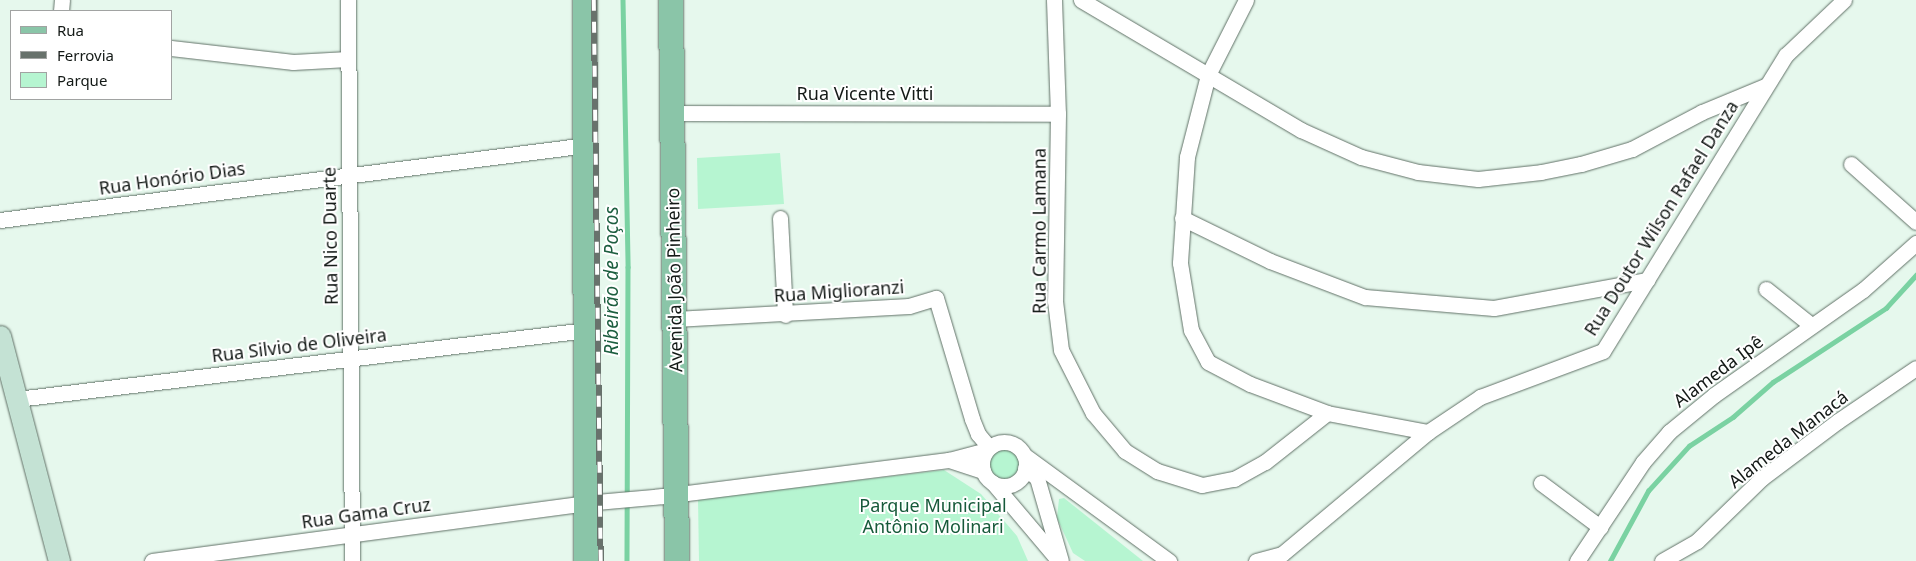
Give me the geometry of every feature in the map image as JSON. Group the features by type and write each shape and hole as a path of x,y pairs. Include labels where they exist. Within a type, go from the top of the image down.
{"main road":[{"path":"585,0 587,145 586,561"},
{"name":"Avenida João Pinheiro","path":"671,0 677,561"}],"street":[{"name":"Rua Nico Duarte","path":"348,0 352,561"},
{"name":"Rua Carmo Lamana","path":"1054,0 1058,114 1055,301 1061,350 1093,413 1125,451 1157,471 1202,485 1234,480 1265,462 1327,413"},
{"path":"1082,0 1301,130 1361,157 1418,172 1478,178 1541,172 1632,148 1702,112 1765,86"},
{"path":"1246,0 1208,75 1187,157 1180,263 1191,330 1208,362 1250,384 1327,413 1428,432"},
{"name":"Rua Doutor Wilson Rafael Danza","path":"1256,561 1282,554 1428,432 1480,397 1603,350 1786,54 1844,0"},
{"path":"172,48 293,62 348,59"},
{"name":"Rua Vicente Vitti","path":"671,113 1058,114"},
{"name":"Rua Honório Dias","path":"0,220 349,173 587,145"},
{"path":"1851,164 1916,222"},
{"path":"780,218 785,315"},
{"path":"1182,218 1270,261 1365,297 1494,308 1647,280"},
{"name":"Alameda Ipê","path":"1577,561 1643,462 1669,432 1811,325 1863,290 1916,243"},
{"path":"1766,289 1811,325"},
{"name":"Rua Miglioranzi","path":"675,319 785,315 909,306 936,298 972,419 978,434 988,448"},
{"name":"Rua Silvio de Oliveira","path":"17,399 350,357 586,330"},
{"path":"0,336 59,561"},
{"name":"Alameda Manacá","path":"1662,561 1697,541 1762,478 1838,420 1916,368"},
{"path":"1009,442 1037,478 1060,561 983,471 981,464 988,448 1009,442"},
{"name":"Rua Gama Cruz","path":"152,561 585,503 653,497 949,460 988,448"},
{"path":"949,460 983,471"},
{"path":"993,483 1013,484 1025,461"},
{"path":"1025,461 1169,561"},
{"path":"1541,483 1600,527"}],"green space":[{"path":"780,153 784,204 698,209 697,158"},
{"path":"1004,449 1015,453 1019,464 1015,475 1004,479 993,475 989,464 993,453"},
{"name":"Parque Municipal Antônio Molinari","path":"944,470 981,494 1017,536 1028,561 699,561 698,499"},
{"path":"1064,498 1143,561 1085,561 1073,553 1057,518 1059,499"}],"waterway":[{"name":"Ribeirão de Poços","path":"623,0 628,267 627,561"},
{"path":"1610,561 1648,491 1689,446 1733,417 1773,382 1886,308 1916,275"}],"railway":[{"path":"594,0 601,561"}]}
